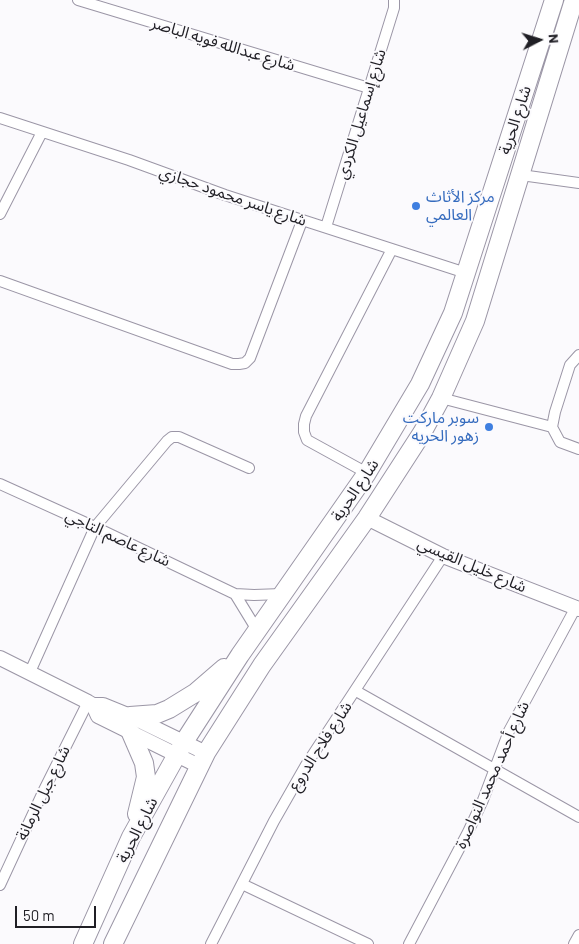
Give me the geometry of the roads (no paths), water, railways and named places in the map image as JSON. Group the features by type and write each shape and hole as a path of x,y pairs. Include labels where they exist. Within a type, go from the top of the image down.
{"highway":[{"name":"شارع الحرية","path":"83,944 131,837 180,749 240,655 367,473 420,384 453,313 554,0"},
{"name":"شارع الحرية","path":"113,944 202,760 262,665 367,518 422,433 441,398 475,321 575,5"},
{"path":"131,837 146,777 144,763 131,725 169,709 195,694 240,655"}],"street":[{"name":"شارع عبدالله فويه الباصر","path":"78,0 369,88"},
{"name":"شارع إسماعيل الكردي","path":"326,227 394,8 394,0"},
{"name":"شارع ياسر محمود حجازي","path":"0,118 302,221 326,227 466,273"},
{"path":"0,214 42,132"},
{"path":"522,175 579,183"},
{"path":"0,281 232,364 245,363 250,358 302,221"},
{"path":"367,473 307,440 304,424 306,416 392,249"},
{"path":"579,355 570,365 556,406 552,427 560,442 579,449"},
{"path":"441,398 552,427"},
{"path":"30,672 96,527 167,441 172,437 179,437 249,468"},
{"name":"شارع عاصم التاجي","path":"0,484 96,527 235,594 282,594"},
{"name":"شارع خليل القيسي","path":"367,518 443,556 578,608"},
{"name":"شارع فلاح الدروع","path":"211,944 274,821 306,764 356,691 443,556"},
{"path":"235,594 258,630"},
{"name":"شارع أحمد محمد النواصرة","path":"408,944 468,832 495,769 508,731 578,608"},
{"path":"0,658 90,704 103,705 131,725 202,760"},
{"path":"356,691 579,817"},
{"name":"شارع جبل الرمانة","path":"0,885 43,792 90,704"},
{"path":"242,884 368,944"},
{"path":"574,944 579,935"}],"place":[{"name":"مركز الأثاث العالمي","path":"416,206"},
{"name":"سوبر ماركت زهور الحريه","path":"489,427"}]}
